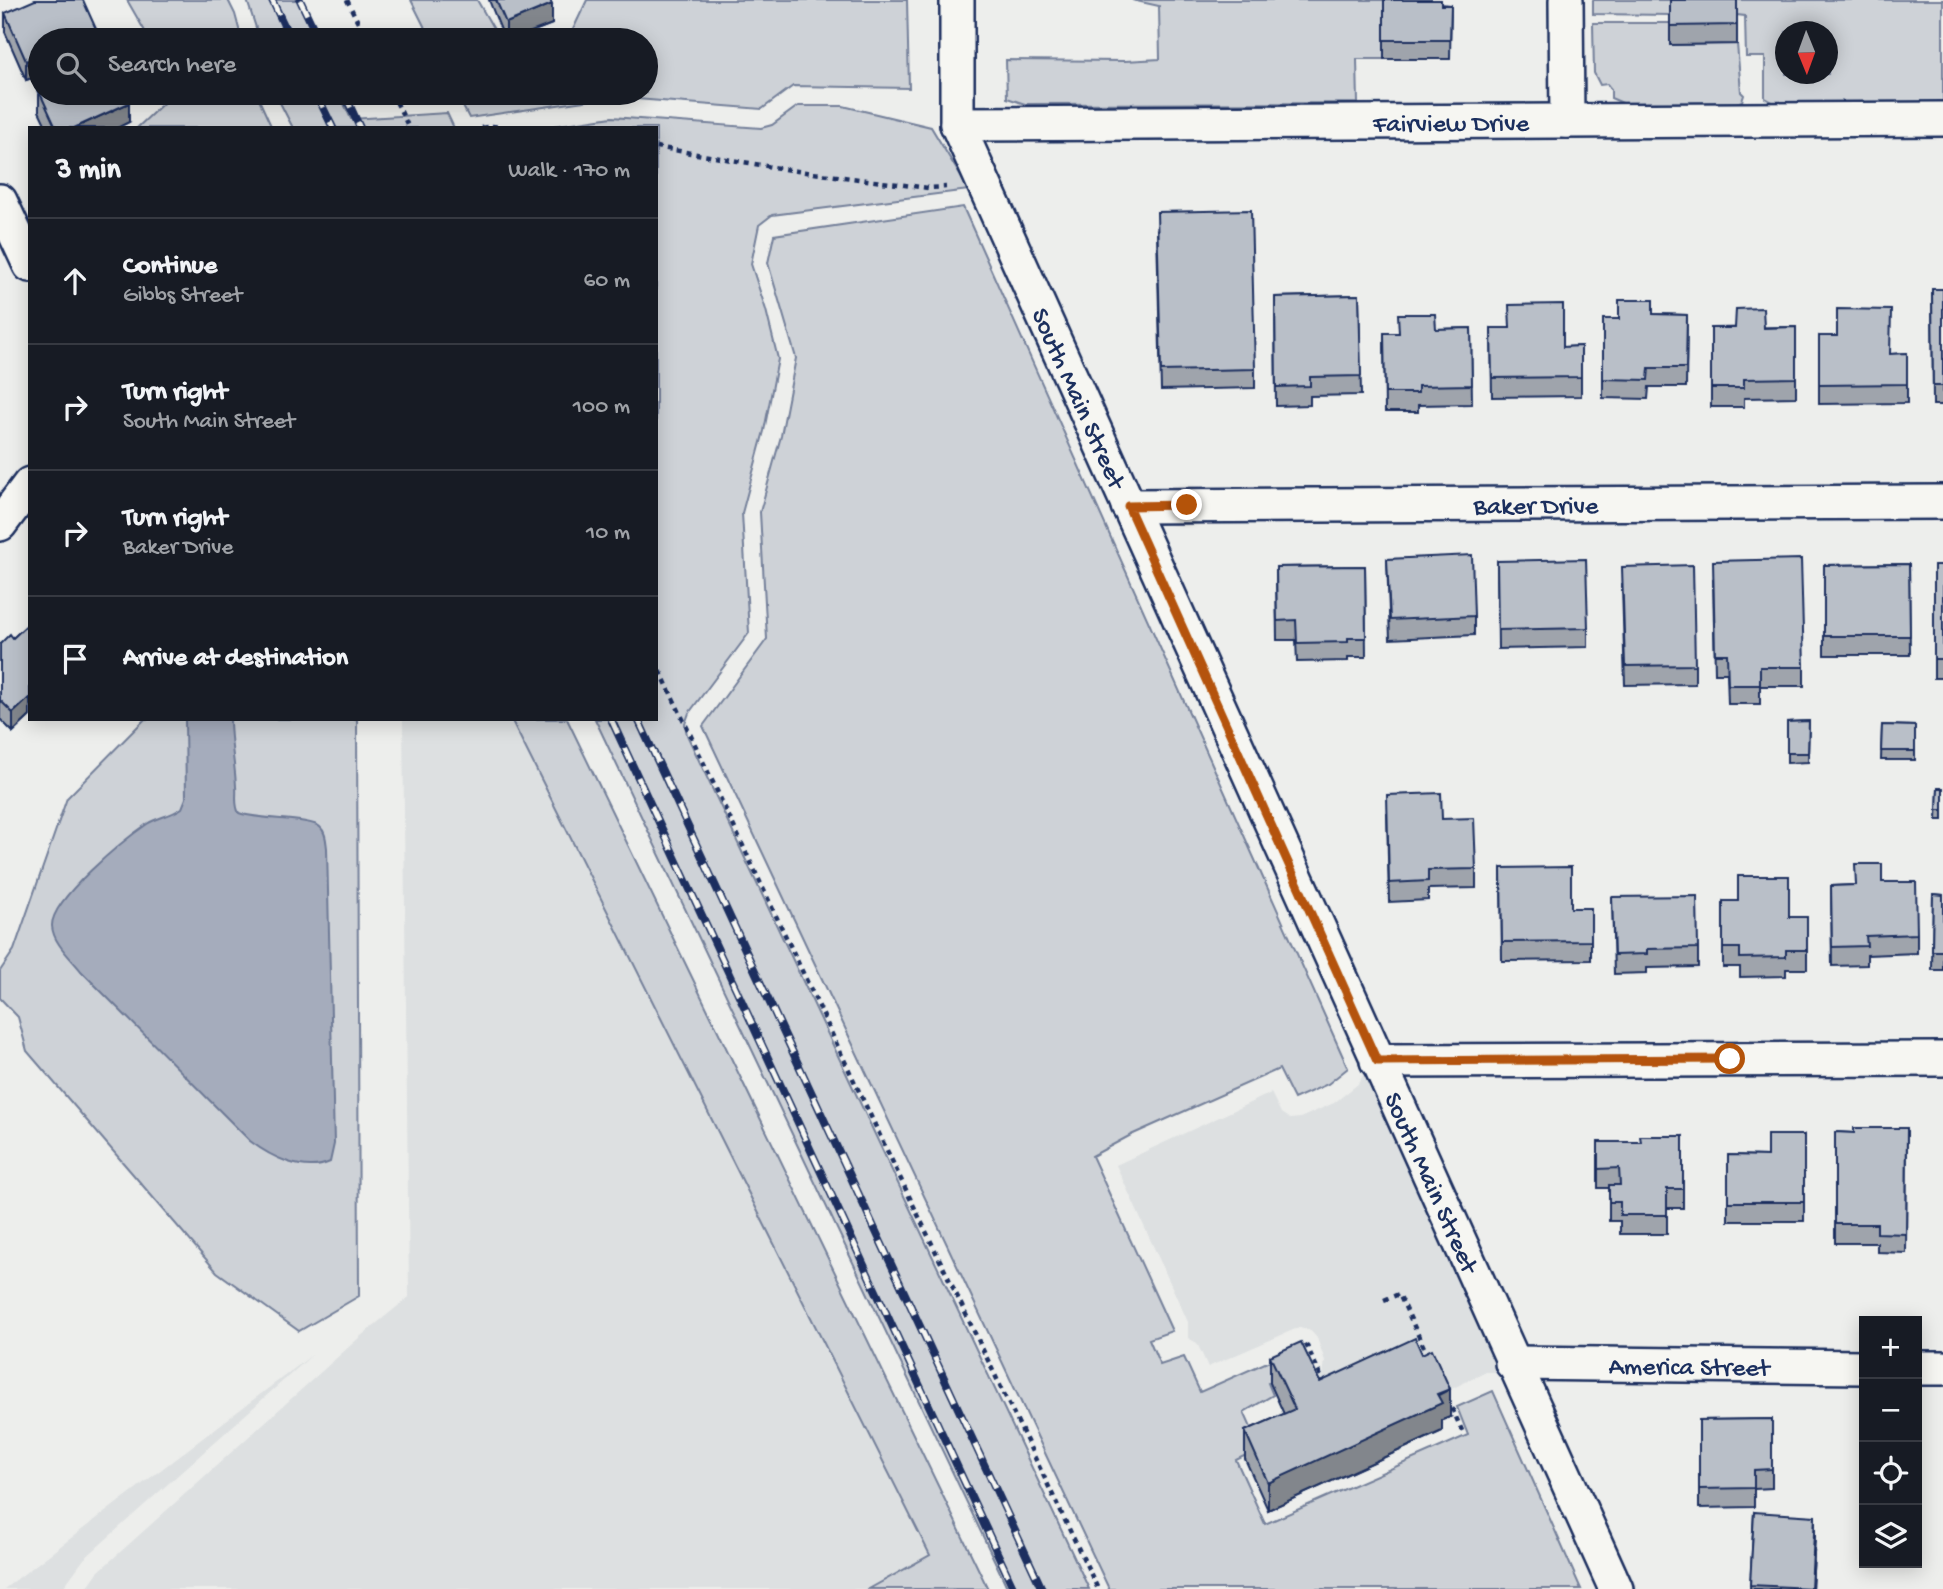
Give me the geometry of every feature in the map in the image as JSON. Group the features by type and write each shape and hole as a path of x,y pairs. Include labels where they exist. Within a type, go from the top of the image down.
{"street":[{"path":"957,0 957,124"},
{"path":"1566,0 1567,121"},
{"name":"Fairview Drive","path":"957,124 1943,119"},
{"name":"South Main Street","path":"957,124 1512,1363 1616,1589"},
{"path":"0,201 28,261"},
{"path":"0,524 28,487"},
{"name":"Baker Drive","path":"1128,506 1943,502"},
{"path":"1377,1061 1943,1059"},
{"name":"America Street","path":"1512,1363 1859,1367"},
{"path":"1922,1368 1943,1368"}],"path":[{"path":"347,0 361,28"},
{"path":"398,105 408,126"},
{"path":"658,147 790,170 928,188 985,186"},
{"path":"658,666 1098,1589"},
{"path":"1384,1300 1399,1294 1429,1358 1417,1363"},
{"path":"1306,1345 1327,1390"},
{"path":"1446,1396 1464,1433"}],"shaded area":[{"path":"127,0 228,0 239,28 143,28"},
{"path":"247,0 298,0 311,28 256,28"},
{"path":"411,0 477,0 493,28 425,28"},
{"path":"587,0 907,0 909,88 793,86 762,109 658,101 658,28 574,28"},
{"path":"1132,0 1384,0 1384,59 1357,59 1358,103 1025,104 1007,98 1006,60 1160,59 1159,6"},
{"path":"1593,0 1677,0 1670,7 1670,15 1593,14"},
{"path":"1736,0 1943,0 1943,103 1776,104 1765,98 1765,57 1746,57 1745,16 1737,15"},
{"path":"1593,23 1670,23 1671,45 1737,44 1741,92 1744,95 1742,101 1730,105 1625,104 1611,98 1611,89 1607,84 1600,85 1594,73"},
{"path":"161,105 261,105 271,126 139,126"},
{"path":"281,105 345,105 351,119 447,113 453,126 292,126"},
{"path":"462,105 557,105 469,118"},
{"path":"798,106 843,106 931,127 969,190 772,215 759,225 751,264 778,359 764,431 742,513 749,633 689,713 685,724 687,735 1089,1589 1008,1589 596,721 658,721 658,126 553,126 612,117 761,128 772,125"},
{"path":"963,207 1348,1068 1328,1084 1294,1099 1279,1069 1131,1135 1092,1156 1172,1331 1149,1339 1160,1365 1184,1357 1200,1392 1301,1347 1309,1364 1268,1383 1273,1395 1244,1412 1260,1448 1236,1460 1265,1524 1468,1435 1457,1407 1493,1391 1581,1589 1109,1589 703,726 767,639 760,512 781,436 796,358 768,263 774,235"},
{"path":"143,721 357,721 359,1296 299,1331 217,1272 27,1051 18,1017 0,998 0,971 14,950 67,798"},
{"path":"403,721 512,721 930,1555 869,1589 86,1589 98,1572 361,1336 409,1297"},
{"path":"512,721 568,721 988,1589 869,1589 930,1555"},
{"path":"1367,1018 1638,1589 1601,1589 1502,1374 1486,1372 1445,1392 1439,1410 1444,1424 1273,1498 1276,1440 1267,1421 1286,1409 1323,1374 1325,1361 1317,1338 1310,1330 1300,1327 1208,1367 1197,1343 1188,1338 1188,1322 1116,1165 1271,1093 1281,1113 1290,1119 1300,1118 1334,1103 1358,1084 1366,1070"},
{"path":"312,1355 84,1559 62,1589 4,1589"}],"water":[{"path":"185,721 230,721 239,813 315,824 325,834 334,1144 330,1162 299,1165 278,1158 250,1141 81,971 59,944 53,932 55,914 91,870 147,824 182,808 186,798"}],"building":[{"path":"35,0 83,0 96,28 28,28 26,61 5,13"},
{"path":"496,0 550,0 552,4 506,23"},
{"path":"1384,0 1441,0 1441,5 1451,5 1450,40 1384,40"},
{"path":"1670,0 1737,0 1737,25 1670,26"},
{"path":"45,105 125,105 78,126 55,126"},
{"path":"1251,210 1255,369 1161,371 1157,212"},
{"path":"1932,289 1943,289 1943,386 1933,386"},
{"path":"1359,295 1361,376 1310,377 1310,386 1276,387 1275,297"},
{"path":"1619,300 1653,300 1653,314 1687,315 1686,368 1649,368 1648,380 1603,379 1603,319 1619,319"},
{"path":"1563,304 1563,347 1581,346 1581,377 1492,378 1491,328 1510,328 1509,305"},
{"path":"1763,308 1764,328 1796,327 1796,378 1744,379 1744,388 1711,388 1711,328 1735,328 1736,309"},
{"path":"1837,309 1891,310 1890,354 1907,353 1907,384 1819,385 1819,336 1837,336"},
{"path":"1398,314 1435,314 1436,329 1471,328 1472,385 1418,386 1418,393 1385,393 1384,333 1399,333"},
{"path":"1472,555 1474,616 1390,620 1387,559"},
{"path":"1586,559 1588,628 1498,630 1497,561"},
{"path":"1801,559 1804,667 1760,667 1760,685 1728,685 1727,654 1715,654 1713,561"},
{"path":"1909,564 1910,636 1824,636 1824,565"},
{"path":"1693,565 1695,665 1625,666 1622,567"},
{"path":"1934,565 1943,565 1943,659 1934,659"},
{"path":"1365,566 1366,638 1348,638 1348,642 1297,643 1296,620 1277,621 1276,567"},
{"path":"28,624 28,699 13,713 0,700 0,644 10,634 13,638"},
{"path":"1809,721 1808,753 1787,753 1787,722"},
{"path":"1882,725 1915,726 1915,751 1881,751"},
{"path":"1938,788 1943,788 1943,810 1937,810"},
{"path":"1441,793 1442,819 1474,818 1476,869 1428,870 1428,881 1389,883 1387,795"},
{"path":"1855,864 1882,864 1882,882 1916,882 1917,934 1866,936 1867,946 1832,947 1831,886 1856,885"},
{"path":"1571,867 1571,908 1591,908 1591,941 1502,942 1501,868"},
{"path":"1738,876 1789,876 1789,917 1807,917 1807,950 1786,950 1786,957 1740,958 1740,948 1723,948 1723,901 1738,901"},
{"path":"1933,894 1943,895 1943,951 1932,951"},
{"path":"1697,896 1698,948 1647,949 1647,954 1614,955 1612,897"},
{"path":"1854,1128 1907,1128 1906,1234 1877,1233 1877,1224 1835,1224 1835,1132 1854,1133"},
{"path":"1767,1135 1804,1135 1804,1202 1728,1202 1728,1155 1767,1156"},
{"path":"1640,1136 1683,1136 1683,1189 1667,1189 1667,1215 1620,1215 1620,1202 1609,1202 1609,1185 1620,1185 1619,1168 1598,1169 1598,1142 1641,1142"},
{"path":"1415,1338 1422,1354 1432,1349 1450,1389 1437,1394 1442,1403 1268,1483 1245,1431 1295,1409 1270,1356 1301,1342 1320,1382"},
{"path":"1772,1419 1772,1469 1754,1470 1754,1488 1699,1489 1699,1420"},
{"path":"1754,1512 1815,1516 1811,1588 1750,1585"}],"railway":[{"path":"272,0 285,28"},
{"path":"300,0 313,28"},
{"path":"322,105 332,126"},
{"path":"349,105 359,126"},
{"path":"612,721 1014,1589"},
{"path":"639,721 1042,1589"}],"route":[{"path":"1187,505 1128,506 1377,1061 1730,1059"}]}
